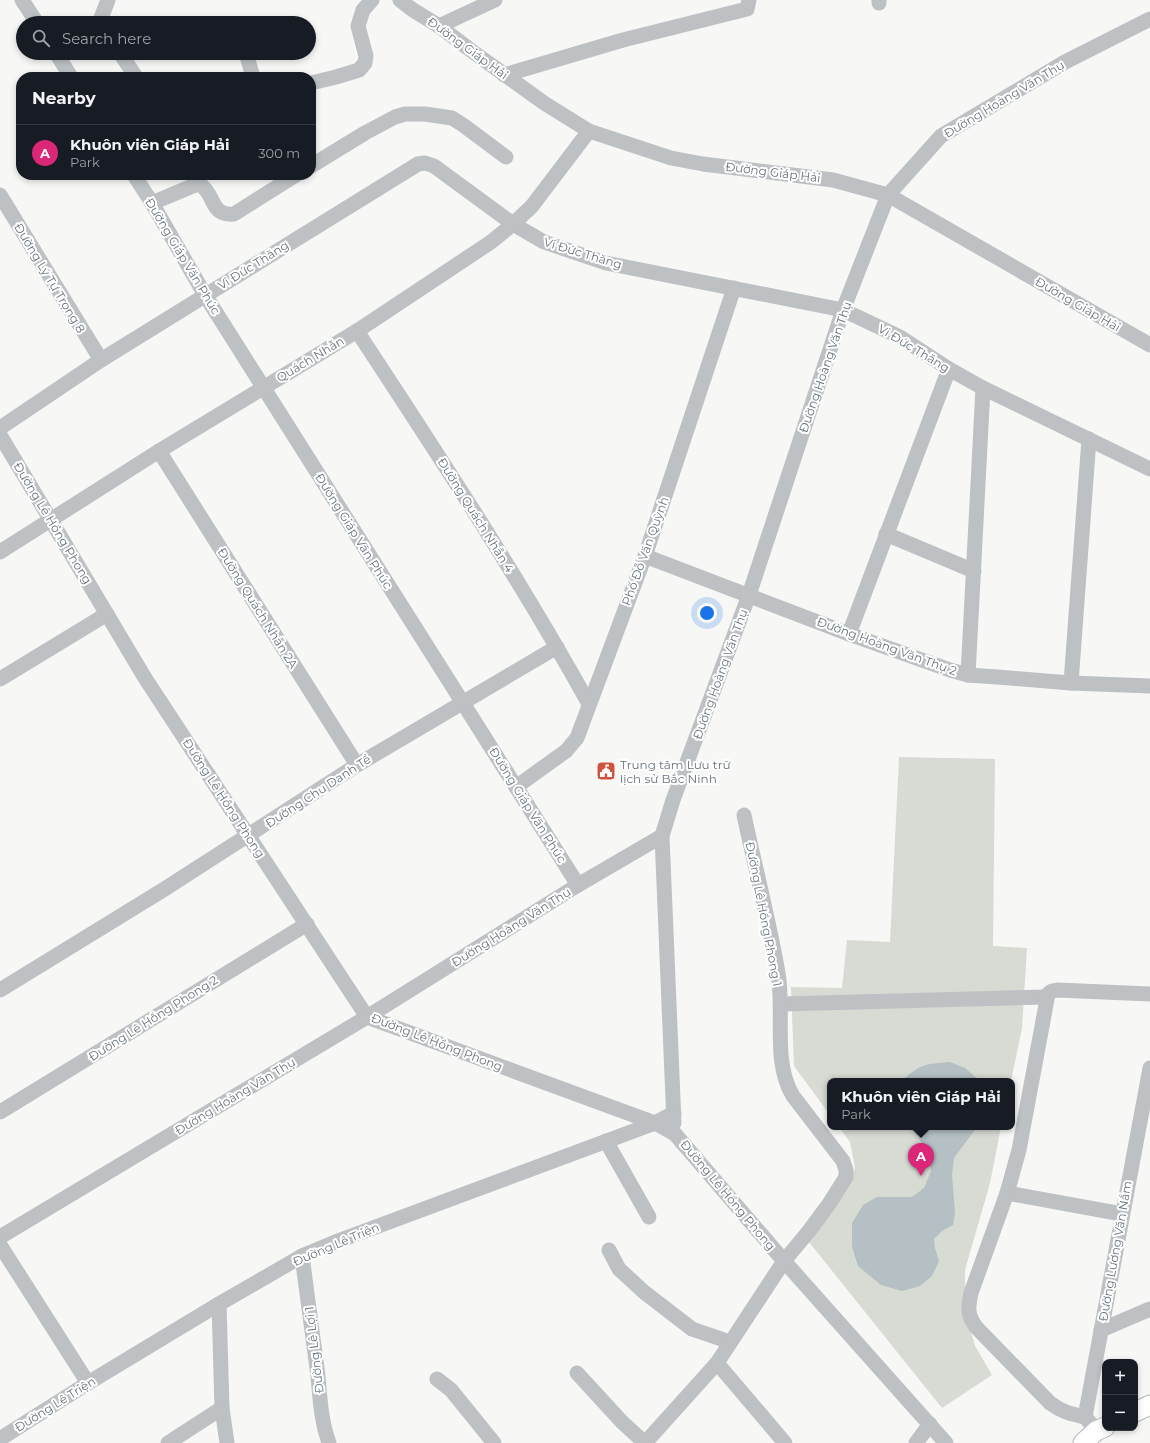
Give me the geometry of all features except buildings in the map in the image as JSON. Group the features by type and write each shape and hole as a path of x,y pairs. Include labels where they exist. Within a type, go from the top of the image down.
{"main road":[{"path":"1138,1411 1150,1405"}],"street":[{"path":"22,0 32,16"},
{"path":"102,16 108,0"},
{"path":"316,81 359,70 365,63 366,56 358,26 363,10 372,0"},
{"name":"Đường Giáp Hải","path":"400,0 439,26 544,103 589,131 670,158 704,164 833,180 888,195 1150,345"},
{"path":"439,26 495,0"},
{"path":"504,75 623,40 747,9 749,0"},
{"name":"Đường Hoàng Văn Thụ","path":"0,1237 368,1016 578,885 662,836 676,793 748,595 843,310 888,195 942,136 1065,62 1150,19"},
{"path":"60,60 68,72"},
{"path":"125,60 133,72"},
{"path":"248,60 252,72"},
{"path":"316,163 365,133 395,117 405,114 425,114 452,118 506,157"},
{"name":"Quách Nhẫn","path":"0,552 159,451 357,331 491,242 514,224 532,206 589,131"},
{"name":"Vi Đức Thăng","path":"0,428 100,360 418,164 425,163 434,166 514,224 544,242 606,263 843,310 900,337 949,369 983,388 1150,469"},
{"name":"Đường Giáp Văn Phúc","path":"137,180 205,295 578,885"},
{"path":"152,203 195,185 201,185 207,191 218,210 226,214 234,214 288,180"},
{"name":"Đường Lý Tự Trọng 8","path":"0,195 100,360"},
{"name":"Phố Đỗ Văn Quỳnh","path":"516,787 552,763 573,744 577,738 645,556 734,288"},
{"name":"Đường Quách Nhẫn 4","path":"357,331 446,467 558,647 589,704"},
{"path":"849,634 949,369"},
{"path":"968,675 983,388"},
{"name":"Đường Lê Hồng Phong","path":"0,435 145,678 368,1016 655,1123 675,1134 784,1261 946,1443"},
{"path":"1071,683 1089,439"},
{"name":"Đường Quách Nhẫn 2A","path":"159,451 357,765"},
{"path":"886,534 974,571"},
{"name":"Đường Hoàng Văn Thụ 2","path":"645,556 849,634 968,675 1071,683 1150,686"},
{"path":"0,679 107,614"},
{"name":"Đường Chu Danh Tể","path":"0,990 357,765 558,647"},
{"name":"Đường Lê Hồng Phong 1","path":"645,1443 717,1363 784,1261 809,1232 846,1177 846,1170 843,1161 793,1096 787,1087 783,1074 781,1058 781,1004 778,974 744,815"},
{"path":"662,836 675,1134"},
{"name":"Đường Lê Hồng Phong 2","path":"0,1112 307,924"},
{"path":"1092,1429 1050,1403 976,1327 970,1319 969,1310 971,1293 1007,1193 1019,1150 1047,997 1052,991 1057,990 1150,994"},
{"path":"781,1004 1047,997"},
{"name":"Đường Lương Văn Nắm","path":"1092,1429 1101,1330 1150,1068"},
{"name":"Đường Lê Triện","path":"0,1439 88,1383 302,1256 338,1241 655,1123 674,1113"},
{"path":"606,1141 649,1217"},
{"path":"1007,1193 1122,1214"},
{"path":"0,1245 88,1383"},
{"path":"609,1250 619,1269 644,1292 692,1328 730,1342"},
{"name":"Đường Lê Lợi 1","path":"302,1256 318,1376 320,1404 329,1443"},
{"path":"219,1304 222,1408 227,1443"},
{"path":"1101,1330 1150,1309"},
{"path":"717,1363 785,1443"},
{"path":"577,1374 622,1422 645,1443"},
{"path":"437,1379 451,1390 494,1443"},
{"path":"168,1443 222,1408"},
{"path":"916,1443 930,1424"}],"shaded area":[{"path":"899,757 995,759 993,946 1027,948 1022,1028 1012,1078 827,1078 827,1111 794,1066 791,987 842,988 847,940 890,942"},
{"path":"950,1062 965,1068 977,1078 906,1078 919,1068 934,1063"},
{"path":"841,1130 1000,1130 990,1183 965,1270 965,1311 975,1346 992,1375 942,1408 809,1242 844,1194 855,1168 850,1142"},
{"path":"911,1130 975,1130 954,1158 952,1174 955,1213 953,1225 942,1231 934,1239 939,1261 932,1276 920,1286 902,1291 881,1285 858,1266 852,1247 852,1223 863,1205 877,1197 912,1197 924,1188 931,1171 928,1154 918,1137"}],"place":[{"name":"Trung tâm Lưu trữ lịch sử Bắc Ninh","path":"606,771"},
{"name":"Khuôn viên Giáp Hải","path":"921,1176"}]}
